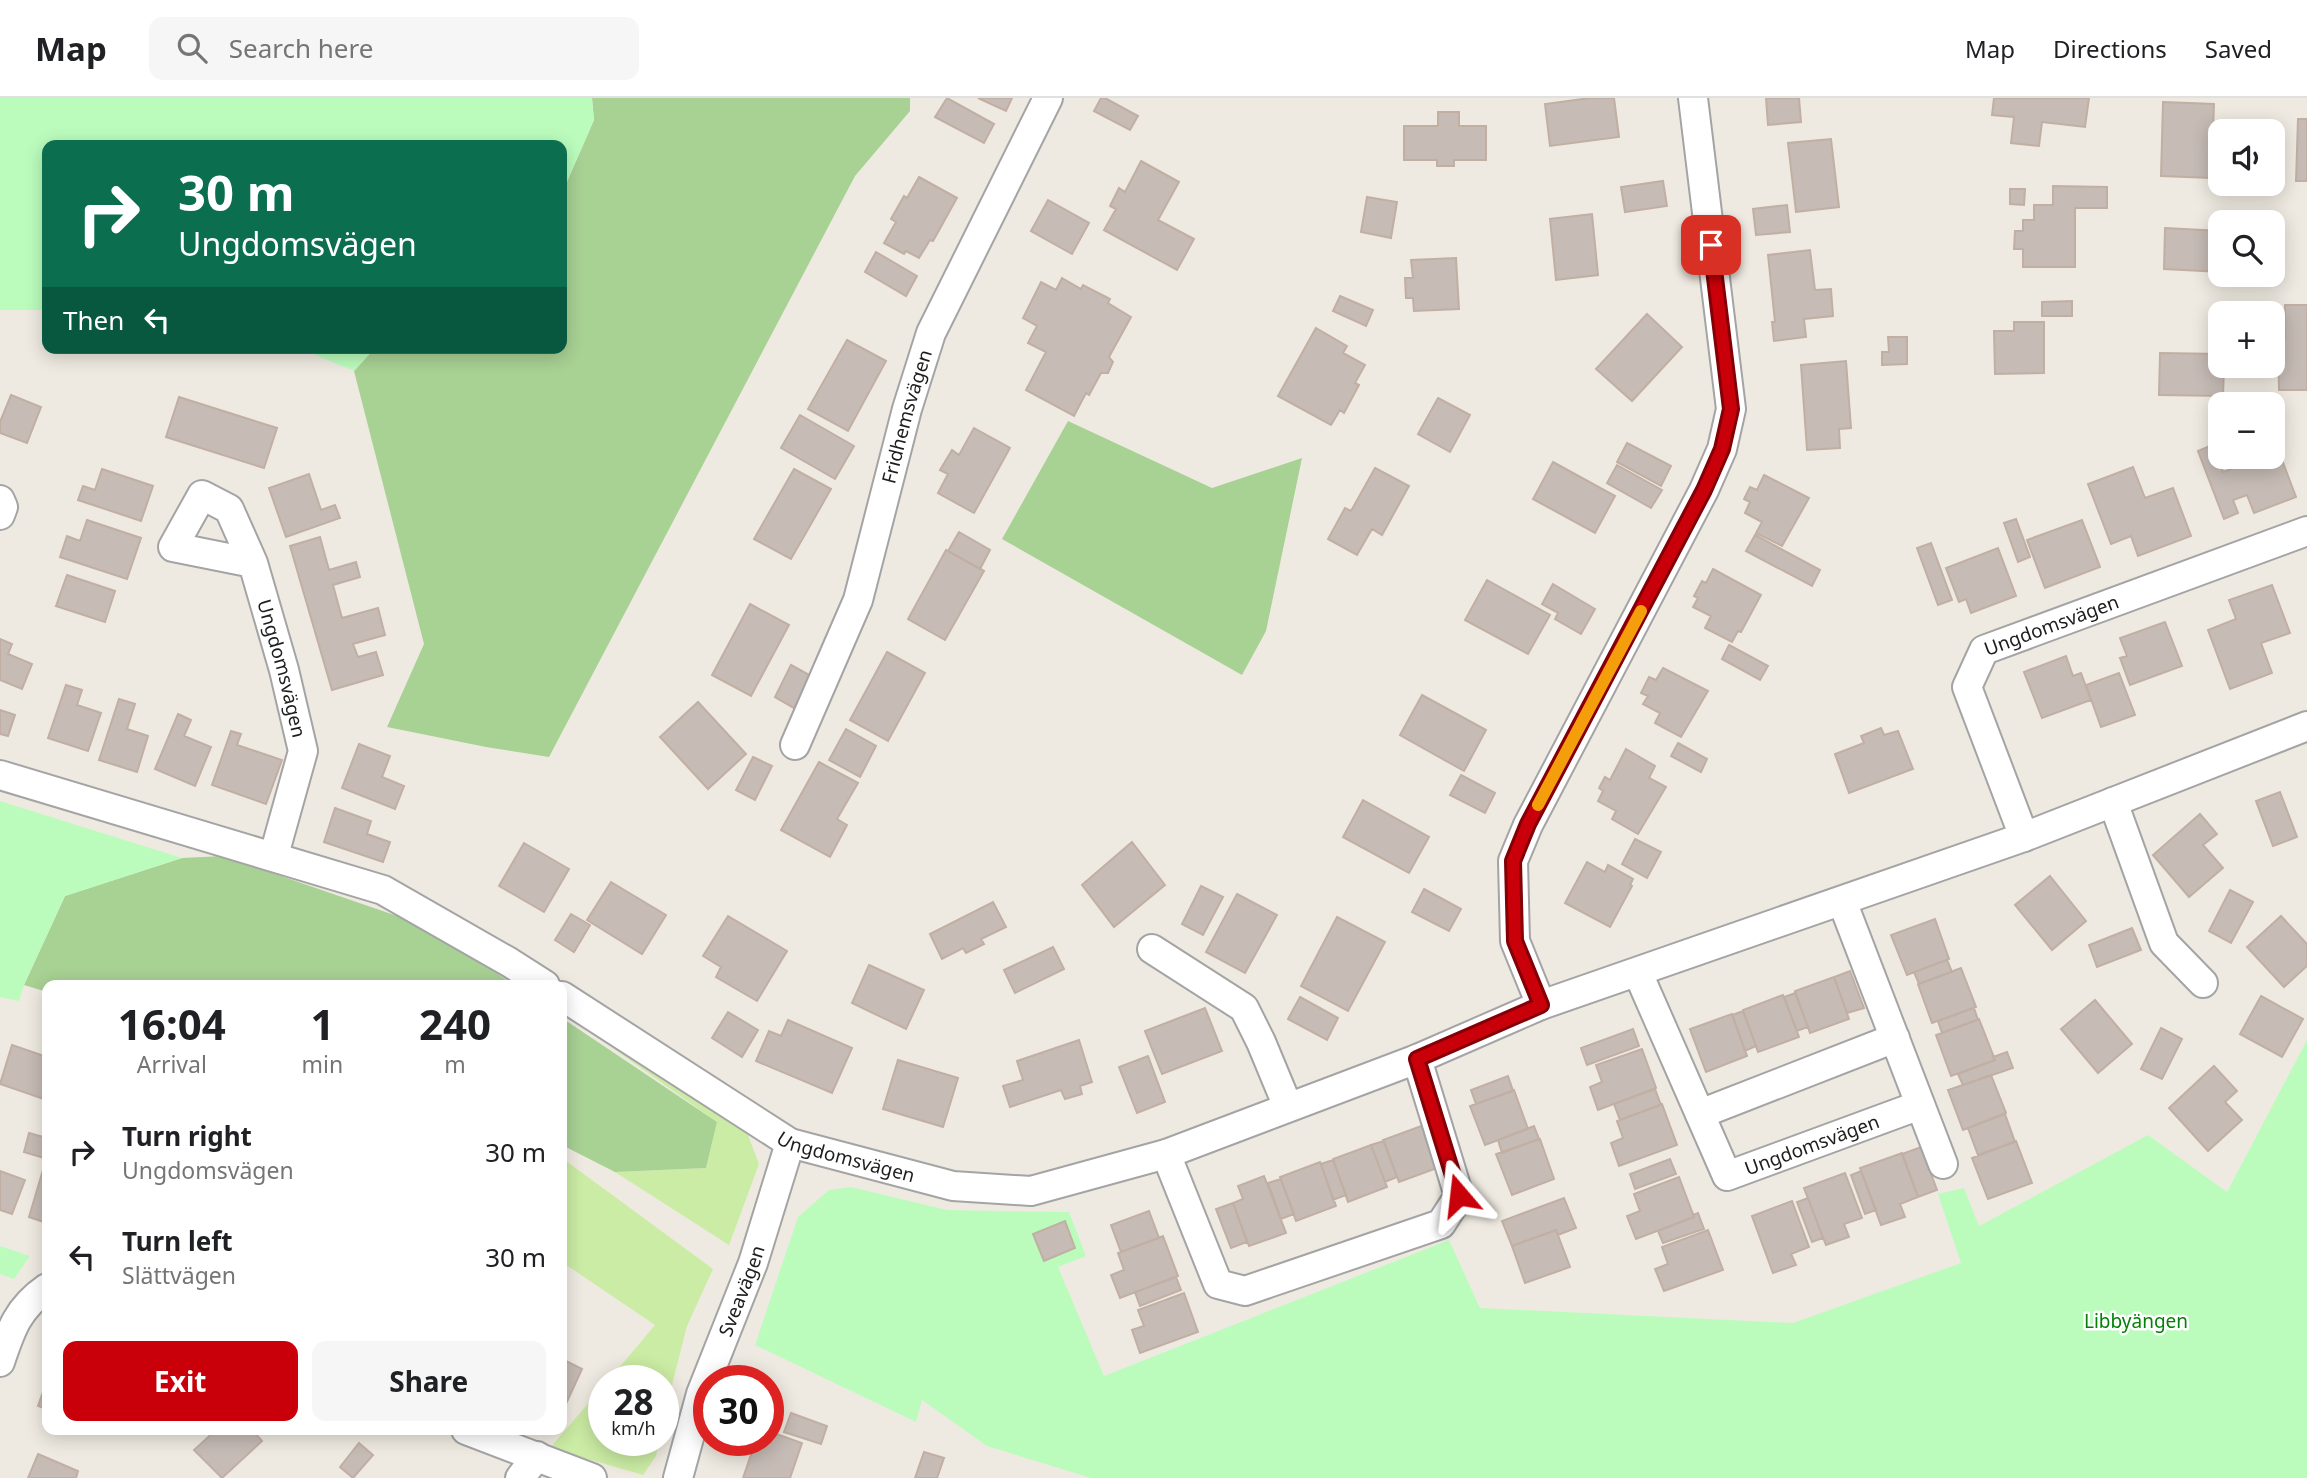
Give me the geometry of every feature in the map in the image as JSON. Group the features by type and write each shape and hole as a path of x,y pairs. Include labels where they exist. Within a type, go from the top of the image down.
{"street":[{"name":"Fridhemsvägen","path":"795,745 858,600 907,409 932,333 1048,98"},
{"path":"1541,1005 1515,941 1513,861 1528,824 1704,490 1722,449 1731,409 1693,98"},
{"path":"0,500 3,507 0,515"},
{"name":"Ungdomsvägen","path":"2024,837 1967,687 1984,650 2307,531"},
{"name":"Ungdomsvägen","path":"253,563 284,670 303,751 274,855"},
{"name":"Ungdomsvägen","path":"567,999 790,1143 953,1186 1031,1191 1166,1154 1417,1059 1541,1005 2024,837 2307,726"},
{"path":"0,775 274,855 383,890 537,980"},
{"path":"2113,802 2164,943 2203,983"},
{"path":"1842,901 1943,1164"},
{"path":"1152,949 1244,1008 1288,1107"},
{"name":"Ungdomsvägen","path":"1638,973 1727,1176 1920,1105"},
{"path":"1700,1114 1895,1038"},
{"path":"1166,1154 1218,1284 1245,1290 1441,1224 1459,1195 1417,1059"},
{"name":"Sveavägen","path":"678,1478 701,1394 752,1264 790,1143"},
{"path":"0,1362 13,1324 30,1300 42,1292"},
{"path":"480,1435 592,1478"},
{"path":"520,1478 537,1456"}],"green space":[{"path":"0,98 592,98 594,120 567,182 567,140 42,140 42,310 0,310"},
{"path":"592,98 910,98 910,111 855,176 549,757 387,727 424,644 354,371 370,354 567,354 567,182 594,120"},
{"path":"313,354 370,354 354,371"},
{"path":"1068,421 1212,488 1302,458 1266,631 1242,675 1002,539"},
{"path":"0,801 182,858 65,896 19,1001 0,997"},
{"path":"223,856 403,918 445,939 506,980 42,980 42,990 24,985 65,896 182,858"},
{"path":"567,1012 748,1135 759,1164 729,1245 615,1172 706,1168 717,1122 567,1016"},
{"path":"567,1021 717,1122 706,1168 615,1172 567,1148"},
{"name":"Libbyängen","path":"2307,1040 2307,1478 1091,1478 987,1446 922,1400 916,1422 755,1345 798,1217 829,1190 851,1187 947,1210 1069,1212 1086,1256 1058,1267 1104,1376 1449,1240 1480,1308 1793,1323 1961,1263 1938,1194 1964,1188 1979,1226 2148,1135 2227,1192"},
{"path":"567,1162 713,1269 687,1326 677,1365 621,1365 655,1325 567,1265"},
{"path":"0,1246 30,1256 14,1279 0,1274"},
{"path":"588,1404 588,1456 656,1456 643,1475 550,1448 561,1435 567,1435 567,1428"}],"building":[{"path":"947,98 994,124 984,143 935,117"},
{"path":"978,98 1012,98 1006,111"},
{"path":"1101,98 1138,116 1130,130 1094,111"},
{"path":"1614,98 1619,137 1550,146 1545,104"},
{"path":"1766,98 1799,98 1801,122 1768,125"},
{"path":"1994,98 2089,98 2085,127 2042,122 2039,146 2011,143 2014,117 1992,115"},
{"path":"2163,102 2214,104 2213,119 2208,119 2208,178 2161,176"},
{"path":"1438,112 1459,112 1459,126 1486,126 1486,160 1454,160 1454,166 1437,166 1437,160 1404,160 1404,126 1438,126"},
{"path":"2298,119 2307,119 2307,181 2296,181"},
{"path":"1831,139 1839,207 1796,212 1788,143"},
{"path":"1141,161 1179,182 1158,220 1194,239 1177,270 1104,230 1116,209 1110,206 1119,188 1125,192"},
{"path":"919,177 957,198 933,241 930,240 919,258 906,251 904,254 884,243 896,222 891,219"},
{"path":"1663,181 1667,206 1625,212 1621,187"},
{"path":"2053,186 2107,187 2107,208 2075,208 2075,267 2023,267 2023,249 2014,249 2015,231 2023,231 2023,220 2034,220 2034,205 2053,205"},
{"path":"2010,189 2025,189 2024,205 2010,204"},
{"path":"1367,197 1397,202 1391,238 1361,232"},
{"path":"1048,200 1089,223 1072,254 1031,231"},
{"path":"1787,205 1790,232 1756,235 1753,209"},
{"path":"1592,214 1598,275 1556,280 1550,219"},
{"path":"2165,228 2208,230 2208,271 2164,269"},
{"path":"1810,250 1815,290 1831,289 1833,316 1804,319 1806,337 1774,341 1772,322 1775,322 1768,255"},
{"path":"876,252 917,276 906,296 865,272"},
{"path":"1456,258 1459,309 1414,311 1413,298 1406,298 1405,278 1413,278 1411,260"},
{"path":"1062,278 1081,289 1083,285 1110,299 1108,303 1131,317 1109,357 1113,362 1108,373 1101,373 1074,416 1026,390 1046,352 1028,343 1037,326 1023,318 1041,282 1056,290"},
{"path":"1340,296 1373,310 1366,326 1333,311"},
{"path":"2072,301 2072,316 2042,316 2042,302"},
{"path":"2285,305 2307,305 2307,390 2279,390 2279,378 2285,378"},
{"path":"1647,314 1682,347 1632,401 1596,369"},
{"path":"2014,322 2044,322 2044,373 1995,374 1994,331 2014,331"},
{"path":"1316,328 1347,346 1343,353 1365,365 1355,383 1359,385 1344,413 1340,410 1331,425 1278,396"},
{"path":"1888,337 1907,337 1907,364 1882,365 1882,352 1889,352"},
{"path":"847,340 886,361 848,431 808,409"},
{"path":"2160,353 2208,354 2208,378 2224,378 2223,392 2208,392 2208,396 2159,395"},
{"path":"1846,361 1851,428 1839,429 1840,448 1807,450 1801,365"},
{"path":"11,395 41,407 27,443 0,433 0,422"},
{"path":"179,397 277,428 264,468 166,437"},
{"path":"1438,398 1470,415 1450,452 1418,434"},
{"path":"800,415 854,446 835,479 781,448"},
{"path":"974,428 1010,448 974,513 938,493 948,474 940,470 952,450 959,455"},
{"path":"1627,443 1671,466 1661,486 1617,462"},
{"path":"2208,447 2208,469 2222,469 2223,472 2232,469 2285,468 2296,497 2254,513 2247,495 2233,500 2238,513 2224,519 2198,451"},
{"path":"1553,462 1615,496 1595,533 1533,499"},
{"path":"1617,465 1662,490 1651,508 1607,483"},
{"path":"2133,467 2145,498 2173,488 2191,536 2138,556 2131,536 2111,544 2088,484"},
{"path":"1375,468 1409,486 1382,535 1372,529 1357,555 1328,539 1345,508 1351,511"},
{"path":"102,469 153,486 141,521 78,500 83,486 95,490"},
{"path":"794,469 831,489 791,559 754,539"},
{"path":"309,474 321,510 335,505 340,518 286,537 269,488"},
{"path":"1764,475 1809,498 1782,546 1756,533 1762,522 1745,513 1750,502 1744,499 1750,487 1757,490"},
{"path":"2016,519 2030,557 2018,562 2004,523"},
{"path":"87,520 141,538 127,579 60,557 67,536 80,541"},
{"path":"2082,520 2100,567 2045,588 2027,540"},
{"path":"959,532 990,550 980,569 948,551"},
{"path":"1755,535 1820,570 1812,586 1746,551"},
{"path":"320,537 329,570 356,562 360,577 333,585 342,618 378,608 385,635 353,644 358,657 376,652 383,675 332,690 290,546"},
{"path":"1931,543 1952,600 1938,605 1917,548"},
{"path":"1998,548 2016,596 1971,613 1966,599 1959,602 1946,568"},
{"path":"946,550 984,571 945,640 908,619"},
{"path":"1713,569 1761,595 1741,632 1738,631 1732,642 1705,628 1711,616 1693,607 1698,598 1694,596 1702,581 1706,583"},
{"path":"67,575 115,591 105,622 56,606"},
{"path":"1487,580 1550,615 1528,654 1465,620"},
{"path":"1553,584 1595,609 1581,634 1555,619 1558,613 1542,604"},
{"path":"2272,585 2290,633 2261,643 2272,673 2230,689 2208,630 2236,619 2229,600"},
{"path":"750,604 789,625 751,696 712,675"},
{"path":"2165,622 2182,666 2130,685 2120,658 2127,656 2120,638"},
{"path":"0,639 12,644 8,654 32,664 22,689 0,680"},
{"path":"1729,645 1768,666 1760,680 1722,659"},
{"path":"887,652 925,673 888,741 850,720"},
{"path":"2066,656 2073,676 2081,673 2091,700 2042,718 2024,672"},
{"path":"791,665 811,676 794,708 775,697"},
{"path":"1663,668 1708,691 1681,737 1655,723 1660,713 1643,704 1648,696 1641,693 1649,677 1656,680"},
{"path":"2119,673 2135,715 2101,727 2086,685"},
{"path":"66,685 82,690 77,705 101,713 88,751 48,738"},
{"path":"1422,695 1486,730 1464,771 1400,735"},
{"path":"119,699 135,704 127,729 148,736 137,772 99,760"},
{"path":"698,702 746,754 708,789 660,737"},
{"path":"0,710 15,715 8,736 0,734"},
{"path":"178,714 191,720 184,736 211,747 195,786 155,769"},
{"path":"1881,728 1884,735 1898,731 1913,769 1849,793 1835,754 1864,743 1861,736"},
{"path":"846,729 876,746 860,777 829,760"},
{"path":"231,731 241,734 237,745 282,760 266,804 212,785"},
{"path":"1678,743 1707,759 1701,772 1671,756"},
{"path":"359,744 390,756 382,777 404,786 395,809 342,788"},
{"path":"1626,749 1655,766 1649,778 1666,787 1638,834 1612,819 1616,811 1598,801 1603,791 1599,788 1605,777 1610,780"},
{"path":"753,757 772,766 755,800 736,790"},
{"path":"819,762 858,783 837,819 847,825 830,857 781,830"},
{"path":"1461,775 1495,793 1485,813 1450,795"},
{"path":"2280,792 2297,837 2273,846 2256,801"},
{"path":"1363,800 1429,837 1409,873 1343,837"},
{"path":"335,808 371,821 367,834 390,842 383,862 324,842"},
{"path":"2200,814 2217,834 2203,845 2223,868 2189,897 2153,855"},
{"path":"1635,839 1661,852 1647,878 1622,864"},
{"path":"1132,842 1165,885 1114,927 1082,885"},
{"path":"524,843 569,869 544,912 499,886"},
{"path":"1587,862 1605,872 1608,865 1633,879 1630,885 1632,886 1610,927 1565,903"},
{"path":"2050,876 2086,921 2052,950 2015,905"},
{"path":"611,882 666,915 642,954 587,920"},
{"path":"1201,886 1223,897 1203,935 1182,924"},
{"path":"1424,889 1461,909 1449,931 1412,912"},
{"path":"2230,890 2253,902 2231,943 2209,931"},
{"path":"1237,894 1277,915 1245,973 1206,952"},
{"path":"993,902 1006,927 981,939 984,944 966,953 963,948 942,959 930,934"},
{"path":"571,914 590,925 574,952 555,940"},
{"path":"728,916 787,951 757,1001 716,977 721,967 703,956"},
{"path":"2281,916 2307,944 2307,966 2284,987 2247,947"},
{"path":"1337,917 1385,942 1348,1011 1301,986"},
{"path":"1935,919 1949,959 1907,975 1891,935"},
{"path":"2132,928 2141,950 2097,967 2089,945"},
{"path":"1053,947 1064,969 1015,993 1004,970"},
{"path":"1947,960 1952,972 1919,984 1914,972"},
{"path":"869,965 924,990 906,1029 852,1003"},
{"path":"1961,968 1976,1007 1932,1023 1918,984"},
{"path":"1850,971 1864,1008 1847,1013 1834,977"},
{"path":"1834,977 1849,1019 1810,1033 1795,991"},
{"path":"1795,993 1808,1027 1797,1031 1784,997"},
{"path":"1783,995 1799,1037 1758,1052 1743,1010"},
{"path":"2261,996 2303,1019 2282,1057 2240,1034"},
{"path":"1300,997 1338,1018 1327,1040 1288,1019"},
{"path":"2095,1000 2132,1044 2098,1073 2061,1029"},
{"path":"1205,1008 1222,1051 1162,1074 1145,1031"},
{"path":"1974,1008 1978,1020 1942,1033 1938,1021"},
{"path":"1743,1011 1756,1046 1745,1051 1732,1015"},
{"path":"728,1012 758,1030 742,1057 712,1038"},
{"path":"1732,1014 1747,1056 1706,1072 1690,1029"},
{"path":"1979,1019 1995,1060 1951,1076 1936,1035"},
{"path":"788,1020 852,1048 832,1093 756,1061 769,1031 781,1036"},
{"path":"2161,1028 2182,1039 2162,1079 2141,1069"},
{"path":"1633,1029 1639,1046 1587,1065 1581,1048"},
{"path":"1079,1040 1092,1082 1080,1086 1082,1094 1065,1099 1061,1090 1010,1107 1003,1086 1023,1080 1017,1061"},
{"path":"12,1045 42,1055 42,1098 0,1084"},
{"path":"1642,1049 1656,1088 1598,1110 1590,1087 1602,1082 1596,1065"},
{"path":"2007,1052 2013,1068 1963,1085 1958,1074 1995,1060 1993,1057"},
{"path":"1148,1056 1165,1102 1137,1113 1119,1067"},
{"path":"898,1060 958,1078 943,1127 883,1109"},
{"path":"2214,1066 2237,1091 2225,1102 2242,1120 2208,1151 2169,1108"},
{"path":"1991,1075 2006,1113 1963,1130 1948,1090"},
{"path":"1508,1076 1513,1091 1476,1104 1471,1090"},
{"path":"1655,1089 1661,1105 1620,1120 1614,1104"},
{"path":"1514,1090 1528,1129 1485,1145 1470,1106"},
{"path":"1662,1104 1677,1145 1619,1166 1611,1143 1623,1138 1617,1121"},
{"path":"2005,1114 2015,1142 1978,1155 1968,1128"},
{"path":"1424,1125 1440,1167 1399,1182 1383,1140"},
{"path":"1534,1126 1539,1139 1502,1153 1498,1140"},
{"path":"29,1133 42,1137 42,1157 24,1152"},
{"path":"1540,1139 1554,1179 1512,1195 1496,1154"},
{"path":"1384,1141 1397,1177 1385,1182 1371,1145"},
{"path":"2016,1141 2032,1183 1988,1199 1972,1158"},
{"path":"1371,1145 1387,1187 1348,1202 1333,1159"},
{"path":"1921,1147 1937,1190 1918,1197 1902,1154"},
{"path":"1902,1153 1918,1197 1900,1204 1905,1217 1881,1225 1860,1168"},
{"path":"1670,1159 1676,1174 1635,1189 1630,1174"},
{"path":"1333,1160 1346,1195 1333,1200 1321,1164"},
{"path":"1320,1162 1336,1206 1296,1221 1280,1177"},
{"path":"0,1171 25,1180 12,1214 0,1210"},
{"path":"1861,1171 1876,1210 1865,1214 1851,1175"},
{"path":"42,1173 42,1221 29,1217"},
{"path":"1845,1173 1862,1218 1844,1224 1849,1237 1826,1245 1804,1188"},
{"path":"1264,1176 1286,1233 1249,1246 1233,1203 1243,1199 1238,1186"},
{"path":"1679,1177 1694,1217 1636,1239 1627,1216 1640,1211 1634,1194"},
{"path":"1281,1179 1294,1214 1281,1219 1268,1183"},
{"path":"1564,1198 1576,1228 1558,1235 1556,1230 1512,1246 1502,1221"},
{"path":"1808,1198 1823,1238 1812,1242 1797,1202"},
{"path":"1792,1201 1809,1247 1791,1254 1796,1265 1773,1273 1752,1216"},
{"path":"1233,1203 1247,1242 1231,1248 1216,1209"},
{"path":"1149,1211 1159,1238 1121,1252 1111,1225"},
{"path":"1698,1213 1704,1229 1663,1243 1658,1231"},
{"path":"1065,1221 1075,1248 1044,1261 1033,1234"},
{"path":"1556,1230 1570,1267 1525,1283 1512,1246"},
{"path":"1708,1230 1723,1270 1664,1291 1655,1269 1668,1264 1662,1247"},
{"path":"1163,1236 1178,1276 1120,1298 1111,1275 1124,1270 1118,1253"},
{"path":"1176,1277 1181,1290 1140,1306 1135,1292"},
{"path":"1184,1293 1198,1332 1140,1353 1132,1330 1144,1326 1138,1310"},
{"path":"567,1362 582,1369 567,1402"},
{"path":"791,1413 827,1426 821,1444 784,1432"},
{"path":"210,1435 257,1435 262,1441 222,1478 194,1450"},
{"path":"784,1437 802,1443 790,1478 743,1478 751,1456 784,1456"},
{"path":"359,1443 373,1455 353,1478 340,1467"},
{"path":"924,1452 944,1458 937,1478 915,1478"},
{"path":"38,1454 78,1471 76,1478 28,1478"}],"slow traffic":[{"path":"1538,805 1641,611"}],"route":[{"path":"1459,1195 1417,1059 1541,1005 1515,941 1513,861 1528,824 1704,490 1722,449 1731,409 1711,245"}]}
